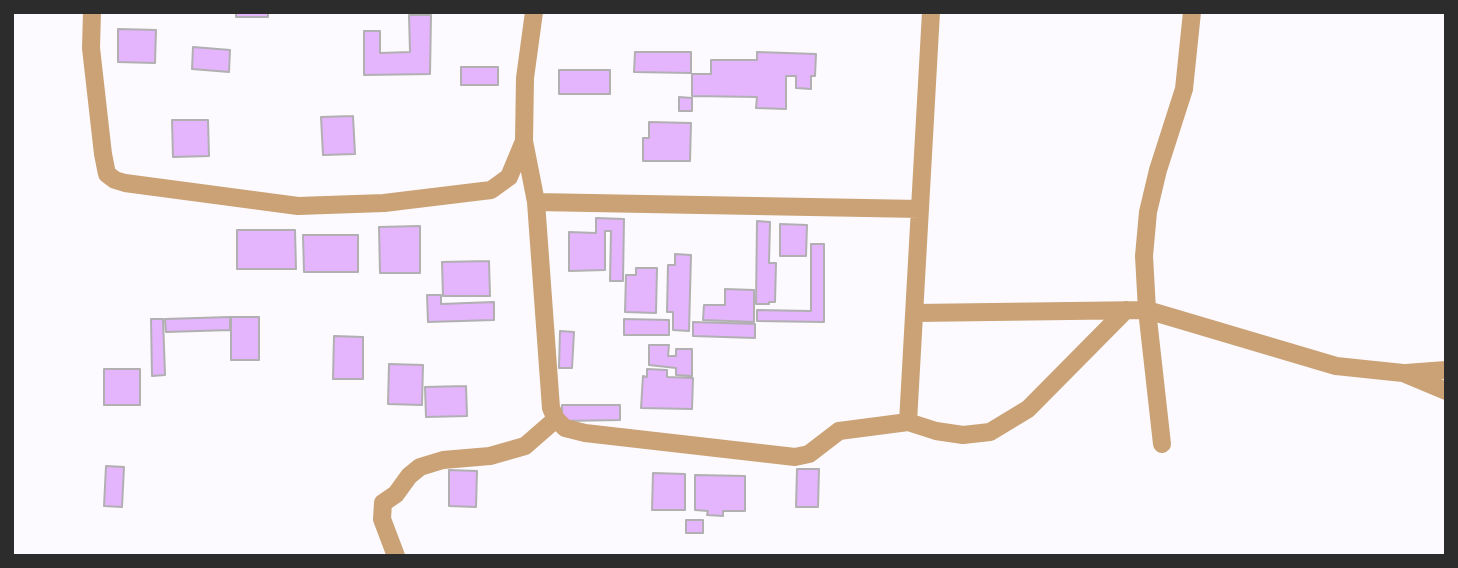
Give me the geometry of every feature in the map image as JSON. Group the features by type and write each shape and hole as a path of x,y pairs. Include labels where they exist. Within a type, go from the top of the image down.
{"street":[{"path":"92,12 90,48 103,154 107,174 115,180 298,206 384,203 491,190 509,177 524,142"},
{"path":"534,12 525,78 524,142 536,202 551,408 556,419 565,428 585,433 795,457 809,454 839,430 908,422 936,431 963,435 990,432 1028,409 1126,310"},
{"path":"908,422 931,12"},
{"path":"1162,444 1147,310 1144,256 1148,212 1158,170 1184,89 1192,12"},
{"path":"536,202 920,209"},
{"path":"915,313 1147,310 1336,366 1403,373 1446,370"},
{"path":"1403,373 1446,391"},
{"path":"396,556 382,519 383,503 396,494 409,476 420,467 443,460 490,456 524,446 556,419"}],"building":[{"path":"236,12 268,12 268,17 236,17"},
{"path":"409,15 431,15 430,74 364,75 364,31 380,31 380,53 410,52"},
{"path":"118,29 156,30 155,63 118,62"},
{"path":"193,47 230,50 229,72 192,69"},
{"path":"635,52 691,52 691,73 634,72"},
{"path":"757,52 816,54 815,76 811,76 811,89 796,88 796,76 786,76 786,109 756,108 757,97 692,96 692,74 711,74 711,60 757,60"},
{"path":"461,67 498,67 498,85 461,85"},
{"path":"559,70 610,70 610,94 559,94"},
{"path":"679,97 692,98 692,111 679,111"},
{"path":"353,116 355,154 323,155 321,117"},
{"path":"172,120 208,120 209,156 173,157"},
{"path":"649,122 691,123 690,161 643,161 643,138 649,138"},
{"path":"596,218 624,219 623,281 610,281 611,231 605,231 605,270 569,271 569,232 596,233"},
{"path":"757,221 770,222 769,263 776,263 775,302 769,304 756,304"},
{"path":"780,224 807,225 806,256 780,256"},
{"path":"420,226 420,273 380,273 379,227"},
{"path":"237,230 295,230 296,269 237,269"},
{"path":"303,235 358,235 358,272 304,272"},
{"path":"811,244 824,244 824,322 757,321 757,310 811,311"},
{"path":"675,254 691,255 689,331 673,330 673,312 667,312 668,265 675,265"},
{"path":"489,261 490,296 443,296 442,262"},
{"path":"636,268 657,268 656,313 625,312 626,275 636,275"},
{"path":"725,289 754,290 754,322 703,320 704,305 725,305"},
{"path":"427,295 441,295 441,304 494,302 494,320 428,322"},
{"path":"230,317 230,330 166,332 165,319"},
{"path":"231,317 259,317 259,360 231,360"},
{"path":"151,319 163,319 165,375 152,376"},
{"path":"624,319 669,320 669,335 624,335"},
{"path":"693,322 755,324 755,338 693,336"},
{"path":"560,331 574,332 572,368 559,368"},
{"path":"334,336 363,337 363,379 333,379"},
{"path":"649,345 669,345 668,356 676,356 676,349 692,349 692,376 676,375 676,368 649,365"},
{"path":"389,364 423,365 422,405 388,404"},
{"path":"104,369 140,369 140,405 104,405"},
{"path":"647,369 667,370 667,377 693,378 692,409 641,408 643,376 647,377"},
{"path":"466,386 467,416 426,417 425,387"},
{"path":"562,405 620,405 620,420 562,421"},
{"path":"106,466 124,467 122,507 104,506"},
{"path":"797,469 819,469 818,507 796,507"},
{"path":"449,470 477,471 476,507 449,506"},
{"path":"653,473 685,474 685,510 652,510"},
{"path":"695,475 745,476 745,511 723,511 723,516 707,515 708,511 695,510"},
{"path":"686,520 703,520 703,533 686,533"}]}
